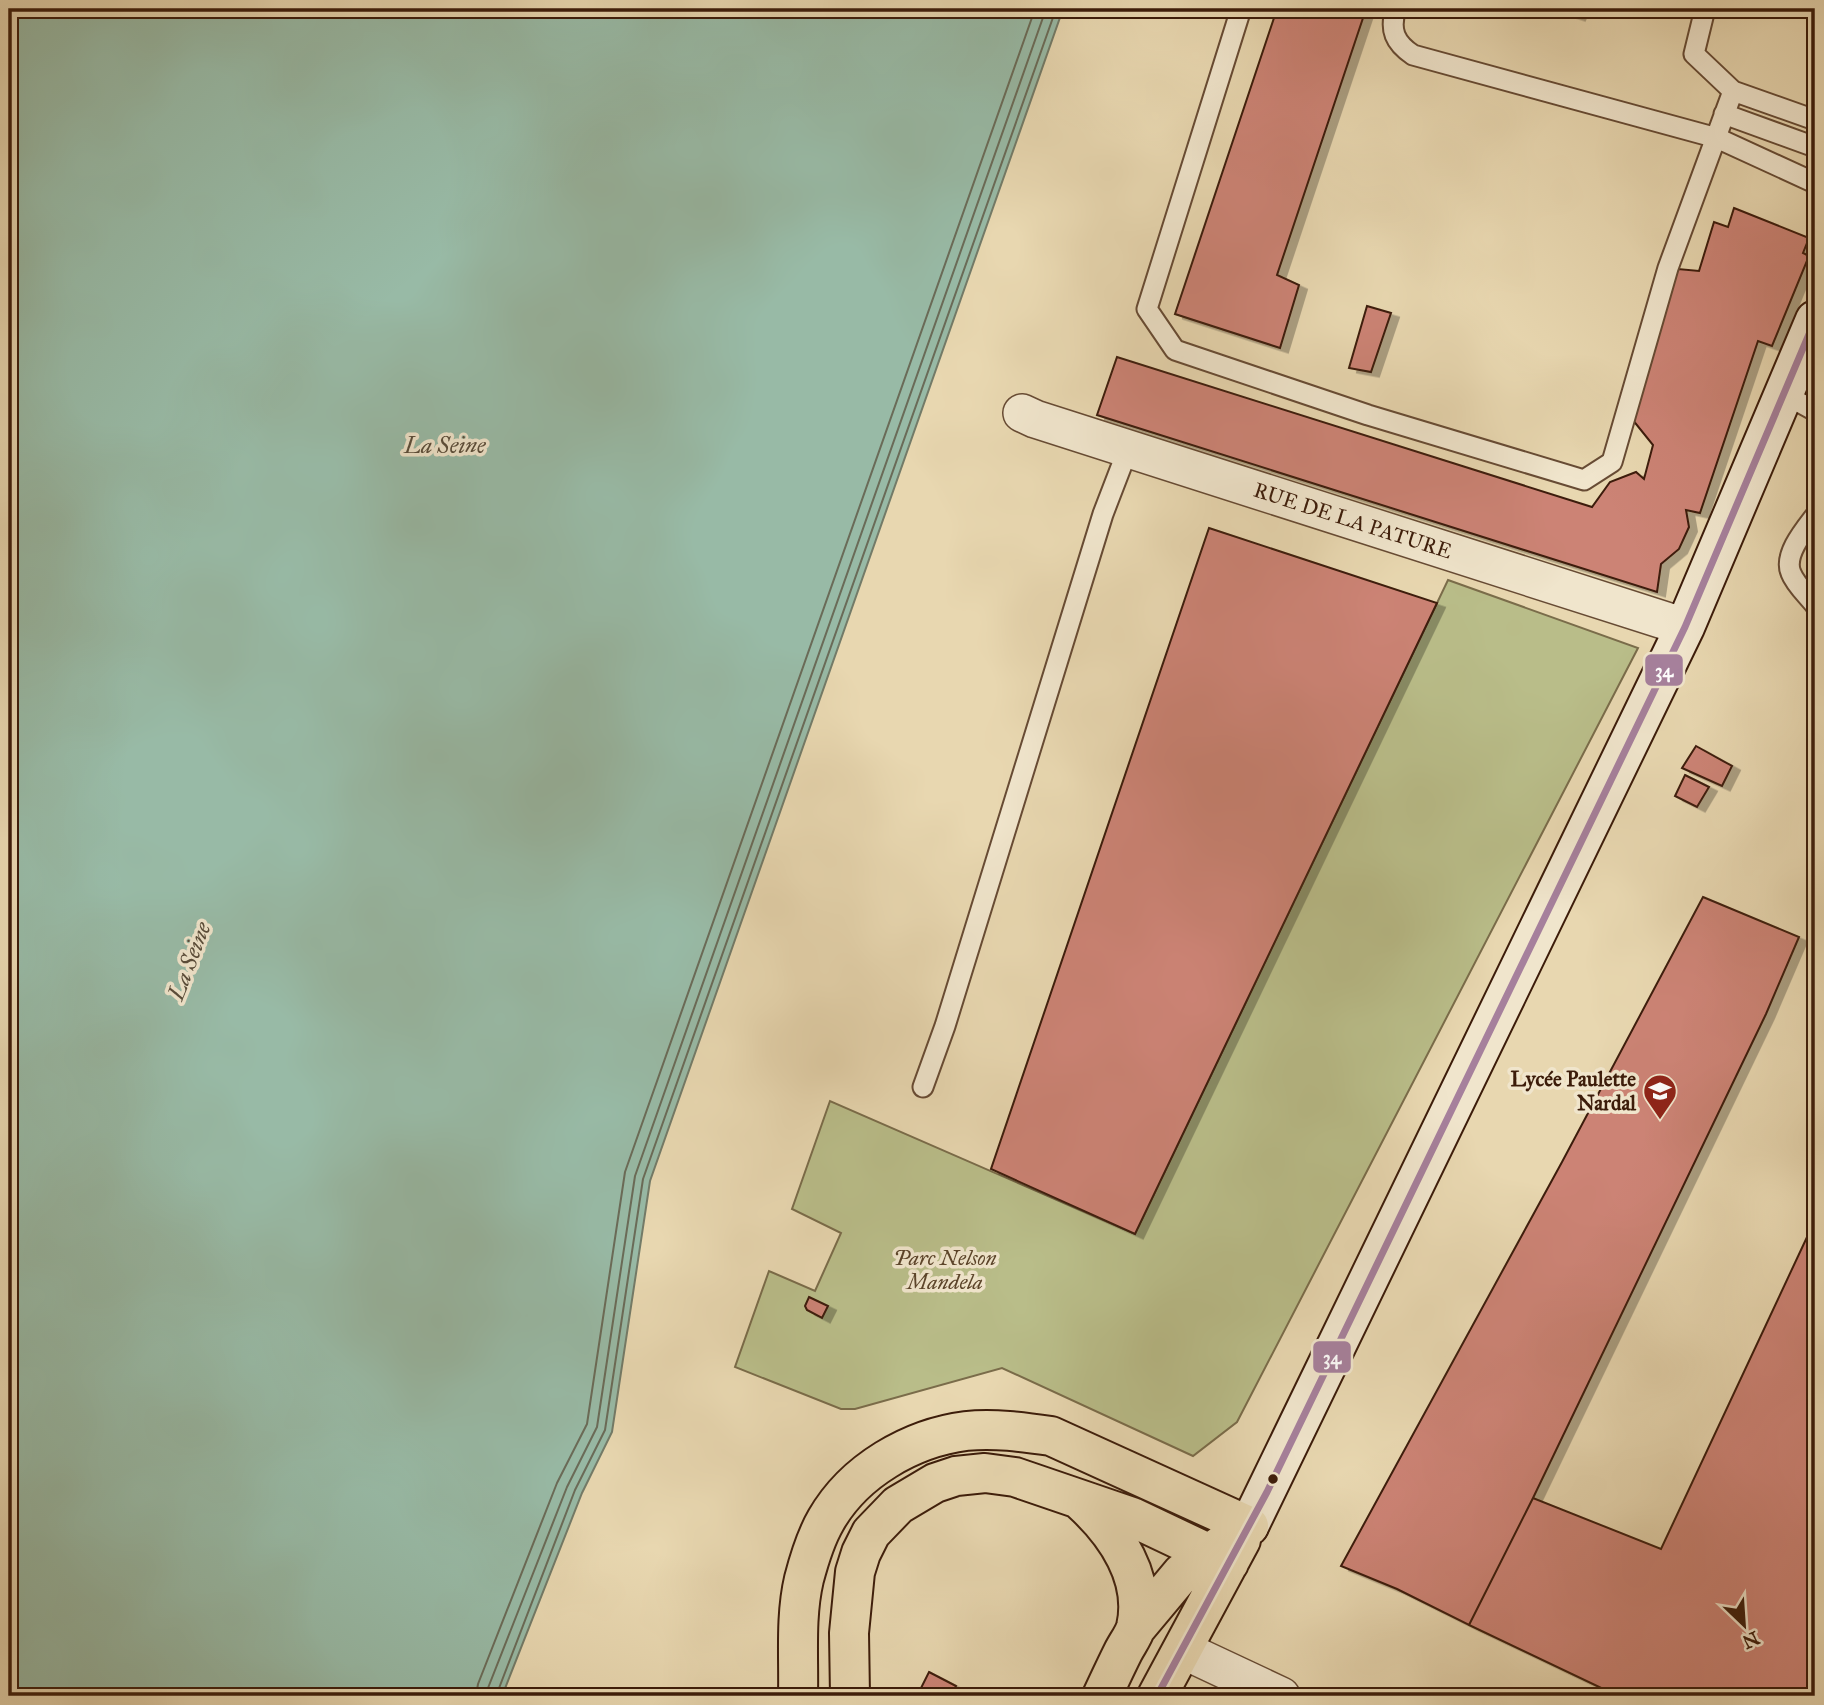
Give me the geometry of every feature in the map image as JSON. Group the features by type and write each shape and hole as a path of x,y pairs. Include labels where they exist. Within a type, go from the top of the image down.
{"main road":[{"path":"798,1696 799,1609 803,1580 826,1520 857,1483 916,1443 966,1431 996,1430 1051,1436 1249,1526 1219,1558 1183,1650 1157,1696"},
{"path":"850,1696 849,1633 855,1572 861,1553 871,1533 898,1505 935,1483 956,1476 985,1473 1015,1477 1132,1517 1219,1558"},
{"path":"1080,1500 1102,1520 1128,1560 1144,1617 1165,1631 1183,1650"},
{"path":"1102,1696 1144,1617 1182,1573 1219,1558"}],"street":[{"path":"1249,1526 1685,627 1800,402 1815,320"},
{"name":"RUE DE LA PATURE","path":"1022,413 1685,627"},
{"path":"1183,1650 1281,1696"}],"lane":[{"path":"1241,9 1147,309 1175,350 1368,415 1584,480 1612,462 1668,268 1733,90"},
{"path":"1396,9 1392,23 1394,36 1401,47 1413,55 1717,138 1815,183"},
{"path":"1705,9 1694,54 1733,90 1815,120"},
{"path":"1724,114 1815,147"},
{"path":"923,1087 953,1000 1102,514 1128,449"},
{"path":"1815,516 1793,550 1789,563 1791,573 1815,605"}],"green space":[{"name":"Parc Nelson Mandela","path":"1448,580 1638,648 1237,1422 1193,1456 1002,1368 855,1409 841,1409 735,1367 769,1271 815,1291 841,1233 792,1209 830,1101 1135,1234"}],"water":[{"name":"La Seine","path":"9,9 1063,9 650,1181 612,1432 582,1493 502,1696 9,1696"}],"building":[{"path":"1277,9 1366,9 1277,275 1299,285 1280,348 1175,314"},
{"path":"1556,9 1580,9 1577,16"},
{"path":"1734,208 1809,238 1803,253 1809,256 1772,346 1758,341 1700,513 1686,510 1689,527 1679,549 1661,564 1657,592 1097,415 1117,357 1592,507 1610,482 1636,472 1644,479 1653,445 1632,419 1678,269 1699,271 1714,222 1728,227"},
{"path":"1367,306 1391,313 1371,372 1349,368"},
{"path":"1209,528 1437,603 1135,1234 991,1169"},
{"path":"1696,746 1732,766 1722,786 1682,768"},
{"path":"1685,775 1709,787 1697,807 1675,796"},
{"path":"1703,897 1799,937 1766,1014 1469,1625 1397,1589 1341,1566 1562,1162"},
{"path":"1815,1220 1815,1678 1806,1696 1618,1696 1469,1625 1533,1498 1661,1549"},
{"path":"809,1297 828,1306 822,1318 807,1310 805,1306"},
{"path":"929,1672 956,1686 951,1696 917,1696"}],"transit line":[{"name":"34","path":"1157,1696 1267,1492 1685,627 1815,320"}],"place":[{"name":"Lycée Paulette Nardal","path":"1660,1121"}]}
